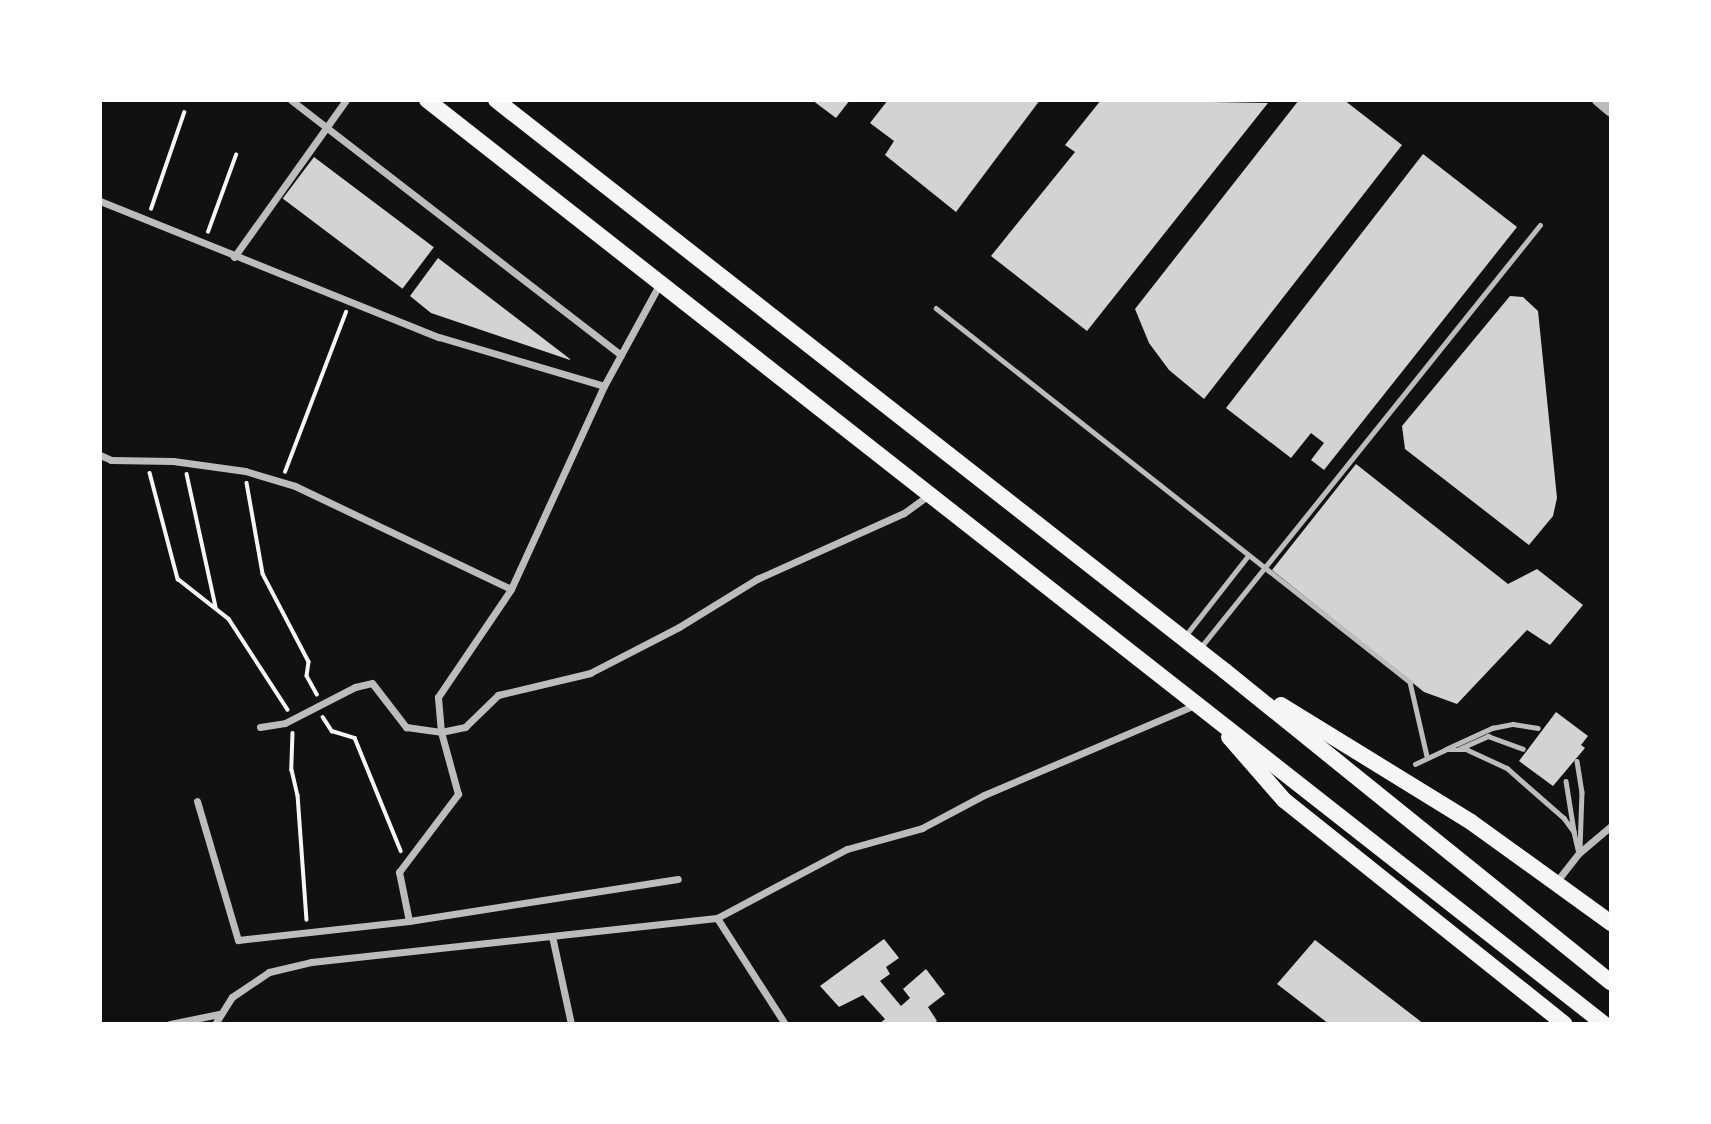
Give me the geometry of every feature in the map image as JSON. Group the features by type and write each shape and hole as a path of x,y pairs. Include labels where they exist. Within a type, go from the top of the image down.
{"highway":[{"path":"427,100 659,285 1199,704 1604,1024"},
{"path":"496,100 1199,650 1611,982"},
{"path":"1225,671 1557,881 1611,923"},
{"path":"1199,704 1284,800 1565,1024"}],"street":[{"path":"290,100 621,355"},
{"path":"234,257 346,100"},
{"path":"1598,100 1611,111"},
{"path":"100,201 349,304 439,337 604,386"},
{"path":"409,921 399,872 458,794 441,732 438,697 512,589 604,386 659,285"},
{"path":"100,455 111,460 184,462 244,471 281,482 512,589"},
{"path":"260,727 318,709 355,687 372,683 406,727 441,732 466,727 498,695 590,673 679,627 757,579 904,513 930,494"},
{"path":"215,1024 232,997 269,972 300,964 717,918 847,849 922,828 984,795 1199,704"},
{"path":"197,801 238,940 409,921 678,879"},
{"path":"1557,881 1579,853 1611,826"},
{"path":"717,918 785,1024"},
{"path":"552,936 571,1024"},
{"path":"170,1024 219,1014"}],"lane":[{"path":"1199,650 1540,225"},
{"path":"936,308 1409,682 1427,757"},
{"path":"1183,638 1248,556"},
{"path":"1415,764 1492,728 1513,724 1538,728"},
{"path":"1455,750 1489,737 1523,749"},
{"path":"1445,750 1468,750 1507,768 1574,832"},
{"path":"1577,761 1583,821 1579,853"},
{"path":"1566,781 1579,853"}],"path":[{"path":"147,220 184,113"},
{"path":"204,244 236,155"},
{"path":"281,482 349,304"},
{"path":"147,461 178,579 229,619 294,718 292,770 298,795 307,932"},
{"path":"184,462 216,608"},
{"path":"244,471 263,574 309,662 307,676 320,700 318,709 331,731 355,738 386,824 407,862"}],"building":[{"path":"812,100 850,100 836,118"},
{"path":"888,100 1040,100 956,212 885,155 894,141 870,123"},
{"path":"1101,100 1268,103 1087,331 991,256 1075,152 1065,145"},
{"path":"1299,100 1344,100 1402,145 1204,399 1169,370 1149,343 1135,309"},
{"path":"1423,154 1517,227 1324,470 1311,460 1324,443 1311,433 1291,458 1226,408"},
{"path":"314,157 434,247 403,289 283,199"},
{"path":"438,258 570,360 431,313 410,296"},
{"path":"1510,296 1523,297 1538,311 1557,498 1553,516 1529,545 1405,449 1402,426"},
{"path":"1356,464 1508,584 1537,569 1583,605 1550,645 1527,630 1457,704 1424,692 1272,570"},
{"path":"1556,712 1588,736 1581,745 1585,748 1553,786 1519,761"},
{"path":"884,939 899,958 886,967 890,974 880,981 901,1006 910,998 903,989 926,969 945,994 928,1007 937,1021 933,1024 879,1024 885,1019 863,995 839,1007 820,986"},
{"path":"1315,940 1424,1024 1329,1024 1277,984"}]}
